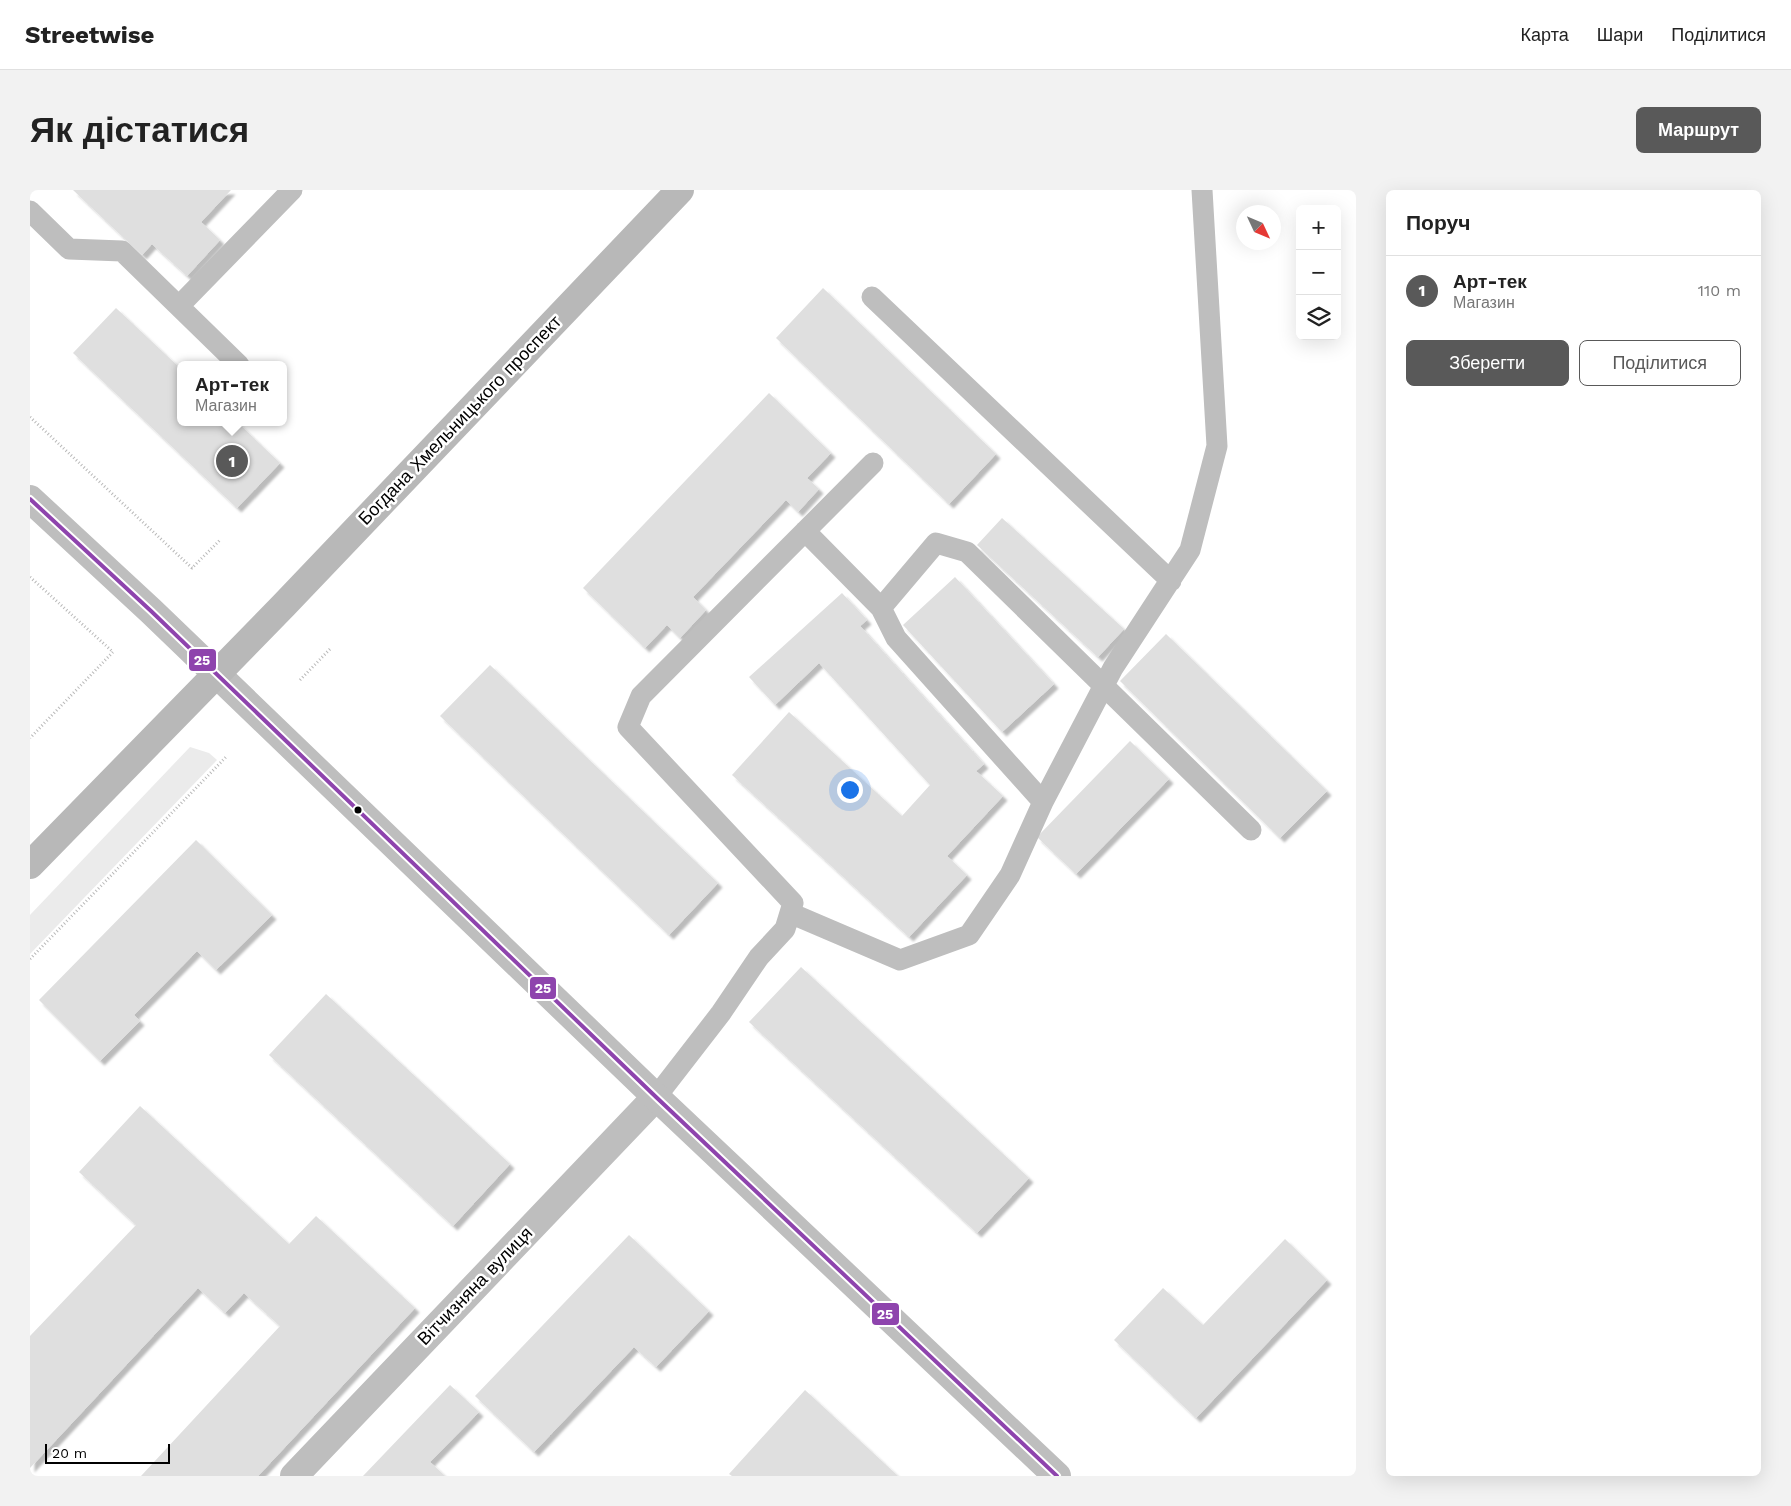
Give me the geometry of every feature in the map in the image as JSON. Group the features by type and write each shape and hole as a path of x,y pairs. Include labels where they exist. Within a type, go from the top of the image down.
{"main road":[{"name":"Богдана Хмельницького проспект","path":"30,865 680,190"}],"street":[{"path":"30,499 656,1097 1057,1476"},
{"name":"Вітчизняна вулиця","path":"294,1476 656,1097"}],"lane":[{"path":"179,306 292,190"},
{"path":"790,913 900,960 969,935 1010,875 1042,802 1103,685 1190,550 1217,446 1202,190"},
{"path":"30,211 69,249 122,251 234,361"},
{"path":"872,297 1171,581"},
{"path":"656,1097 721,1013 759,957 786,930 792,903 628,727 642,696 873,463"},
{"path":"805,531 881,608 896,638 1042,802"},
{"path":"881,608 936,542 967,552 1251,830"}],"path":[{"path":"30,417 192,568 220,540"},
{"path":"30,578 113,652 30,738"},
{"path":"300,680 330,648"},
{"path":"30,960 226,756"}],"shaded area":[{"path":"190,747 209,753 217,760 30,954 30,915"}],"building":[{"path":"73,190 231,190 201,222 220,240 187,276 152,244 142,255"},
{"path":"823,288 996,454 949,504 776,338"},
{"path":"116,308 177,365 177,426 241,426 280,463 237,508 73,353"},
{"path":"769,393 831,453 807,478 819,489 798,512 786,500 693,597 706,610 680,638 667,625 645,648 583,588"},
{"path":"1002,518 1124,629 1098,657 977,545"},
{"path":"955,577 1054,684 1002,732 903,625"},
{"path":"842,593 867,620 860,626 984,764 976,771 1003,796 947,856 967,875 909,937 732,775 789,712 902,816 930,785 819,663 775,705 749,677"},
{"path":"1166,634 1327,791 1280,838 1120,681"},
{"path":"490,665 718,883 669,935 440,716"},
{"path":"1130,741 1169,779 1076,874 1037,837"},
{"path":"196,840 272,915 216,970 197,951 134,1015 140,1021 100,1061 39,1000"},
{"path":"801,967 1029,1178 977,1233 749,1022"},
{"path":"326,994 510,1164 453,1226 269,1055"},
{"path":"140,1106 289,1244 316,1216 415,1308 258,1476 141,1476 280,1326 244,1293 225,1313 198,1288 30,1468 30,1336 136,1225 79,1172"},
{"path":"629,1235 709,1311 656,1367 634,1347 534,1452 475,1396"},
{"path":"1285,1239 1327,1280 1196,1418 1114,1340 1163,1288 1203,1325"},
{"path":"450,1385 479,1412 430,1462 445,1476 363,1476"},
{"path":"805,1390 898,1476 732,1476 729,1474"}],"transit line":[{"name":"25","path":"30,499 151,611 656,1097 1057,1476"}],"place":[{"name":"Арт-тек","path":"232,461"}]}
